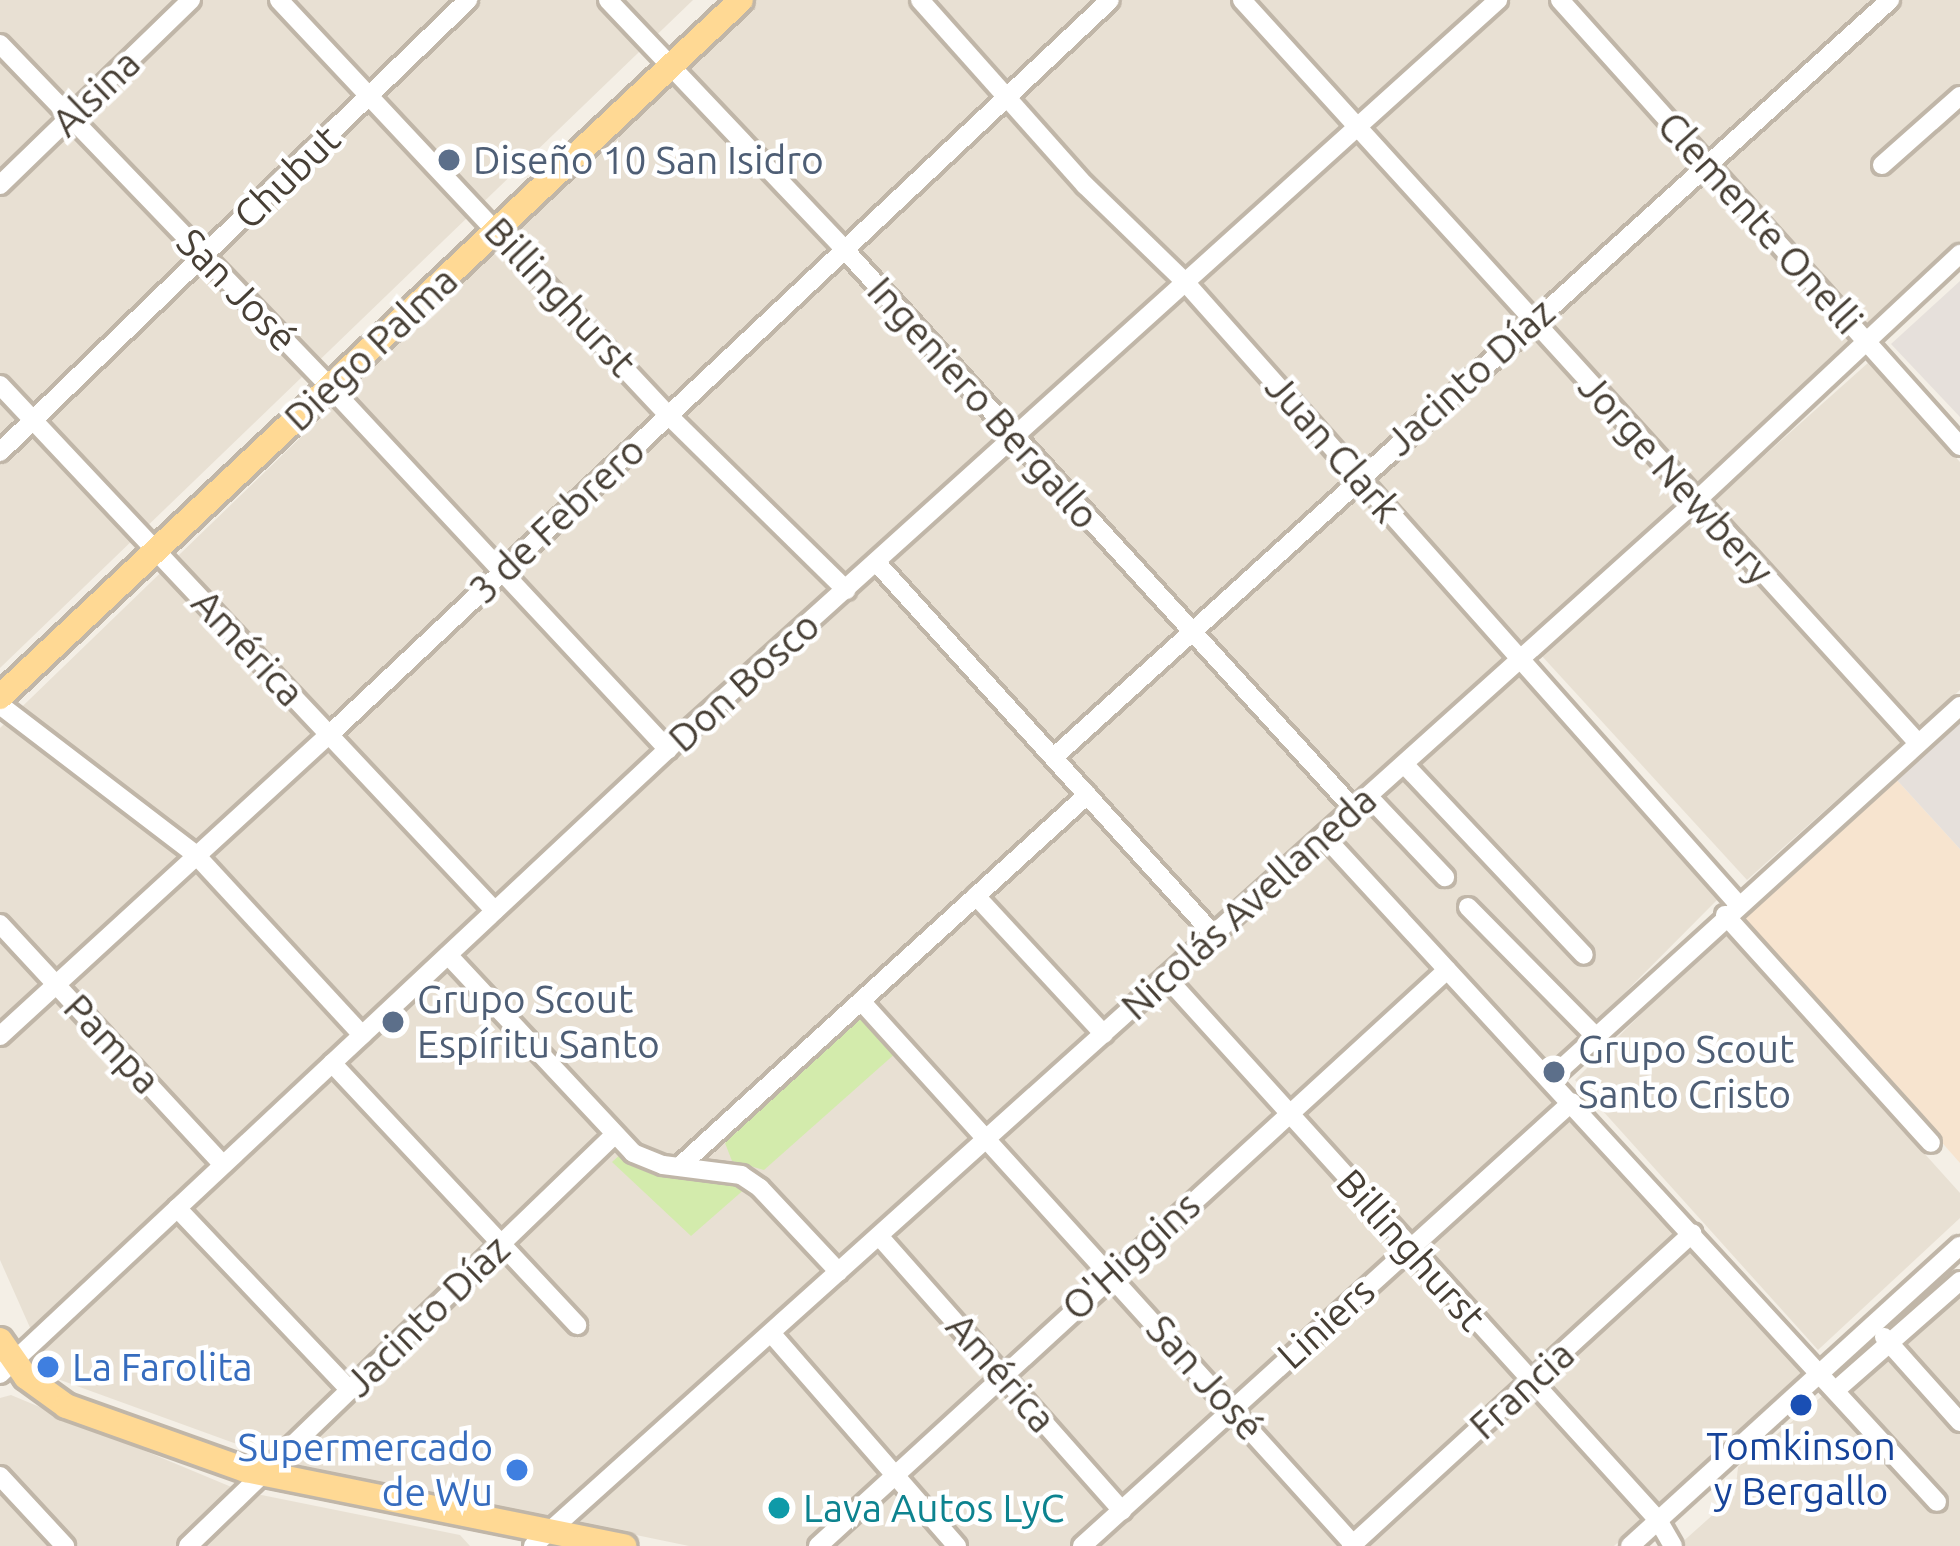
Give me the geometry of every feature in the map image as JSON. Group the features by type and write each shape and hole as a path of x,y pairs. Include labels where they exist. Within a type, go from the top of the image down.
{"main road":[{"name":"Diego Palma","path":"0,701 741,0"},
{"path":"4,1359 43,1392 80,1412 265,1476 542,1538 624,1546"}],"street":[{"name":"Alsina","path":"0,185 191,0"},
{"name":"Billinghurst","path":"279,0 372,94 668,416 846,590"},
{"name":"Chubut","path":"0,452 468,0"},
{"name":"Ingeniero Bergallo","path":"608,0 845,250 1188,632 1361,803 1444,877"},
{"name":"Juan Clark","path":"920,0 1085,185 1186,283 1359,476 1931,1143"},
{"name":"3 de Febrero","path":"0,1036 329,735 1110,0"},
{"name":"Jorge Newbery","path":"1242,0 1918,743"},
{"name":"Don Bosco","path":"4,1359 177,1208 668,750 1498,0"},
{"name":"Clemente Onelli","path":"1560,0 1960,446"},
{"name":"Jacinto Díaz","path":"1054,757 1889,0"},
{"name":"San José","path":"0,44 330,387 668,750"},
{"path":"1882,165 1960,96"},
{"name":"Nicolás Avellaneda","path":"542,1538 1696,501 1960,254"},
{"name":"América","path":"0,385 495,911"},
{"path":"876,562 1214,935"},
{"path":"0,701 196,855 362,1035"},
{"path":"1551,1078 1731,909 1960,706"},
{"path":"1404,764 1584,956"},
{"path":"680,1166 1087,794"},
{"path":"1324,836 1937,1502"},
{"path":"976,896 1104,1034"},
{"path":"1468,907 1596,1037"},
{"name":"Pampa","path":"0,924 223,1165"},
{"path":"448,955 633,1153 741,1175 760,1188 839,1272"},
{"name":"O'Higgins","path":"818,1546 1447,970"},
{"name":"Billinghurst","path":"1166,977 1533,1382 1664,1538"},
{"name":"San José","path":"861,1000 1233,1407 1352,1545"},
{"path":"332,1063 577,1325"},
{"name":"Liniers","path":"1082,1546 1572,1102"},
{"name":"Jacinto Díaz","path":"188,1546 613,1136"},
{"path":"177,1208 350,1390"},
{"name":"Francia","path":"1352,1545 1692,1233"},
{"name":"América","path":"879,1236 1122,1510"},
{"path":"1630,1546 1664,1538 1822,1372 1960,1246"},
{"path":"1836,1390 1960,1281"},
{"path":"1872,1325 1960,1422"},
{"path":"771,1333 956,1546"},
{"path":"0,1476 65,1546"}],"shaded area":[{"path":"0,0 693,0 0,668"},
{"path":"753,0 1960,0 1960,243 1395,761 1414,772 1518,676 1717,900 1540,1078 1808,1371 1614,1546 689,1546 289,1463 52,1377 0,1260 0,728"},
{"path":"1960,281 1960,417 1891,344"},
{"path":"1869,362 1960,462 1960,690 1747,880 1541,655"},
{"path":"1960,723 1960,849 1896,779"},
{"path":"1896,779 1960,849 1960,1163 1742,916"},
{"path":"1724,931 1960,1193 1960,1218 1818,1350 1575,1080"},
{"path":"1960,1280 1960,1546 1678,1546 1735,1495 1738,1467"},
{"path":"11,1395 241,1491 460,1535 470,1546 0,1546 0,1398"}],"green space":[{"path":"862,1014 897,1052 764,1170 732,1161 725,1143"},
{"path":"622,1153 731,1177 747,1187 691,1236 612,1162"}],"place":[{"name":"Diseño 10 San Isidro","path":"449,160"},
{"name":"Grupo Scout Espíritu Santo","path":"393,1022"},
{"name":"Grupo Scout Santo Cristo","path":"1554,1072"},
{"name":"La Farolita","path":"48,1367"},
{"name":"Tomkinson y Bergallo","path":"1801,1405"},
{"name":"Supermercado de Wu","path":"517,1470"},
{"name":"Lava Autos LyC","path":"779,1508"}]}
